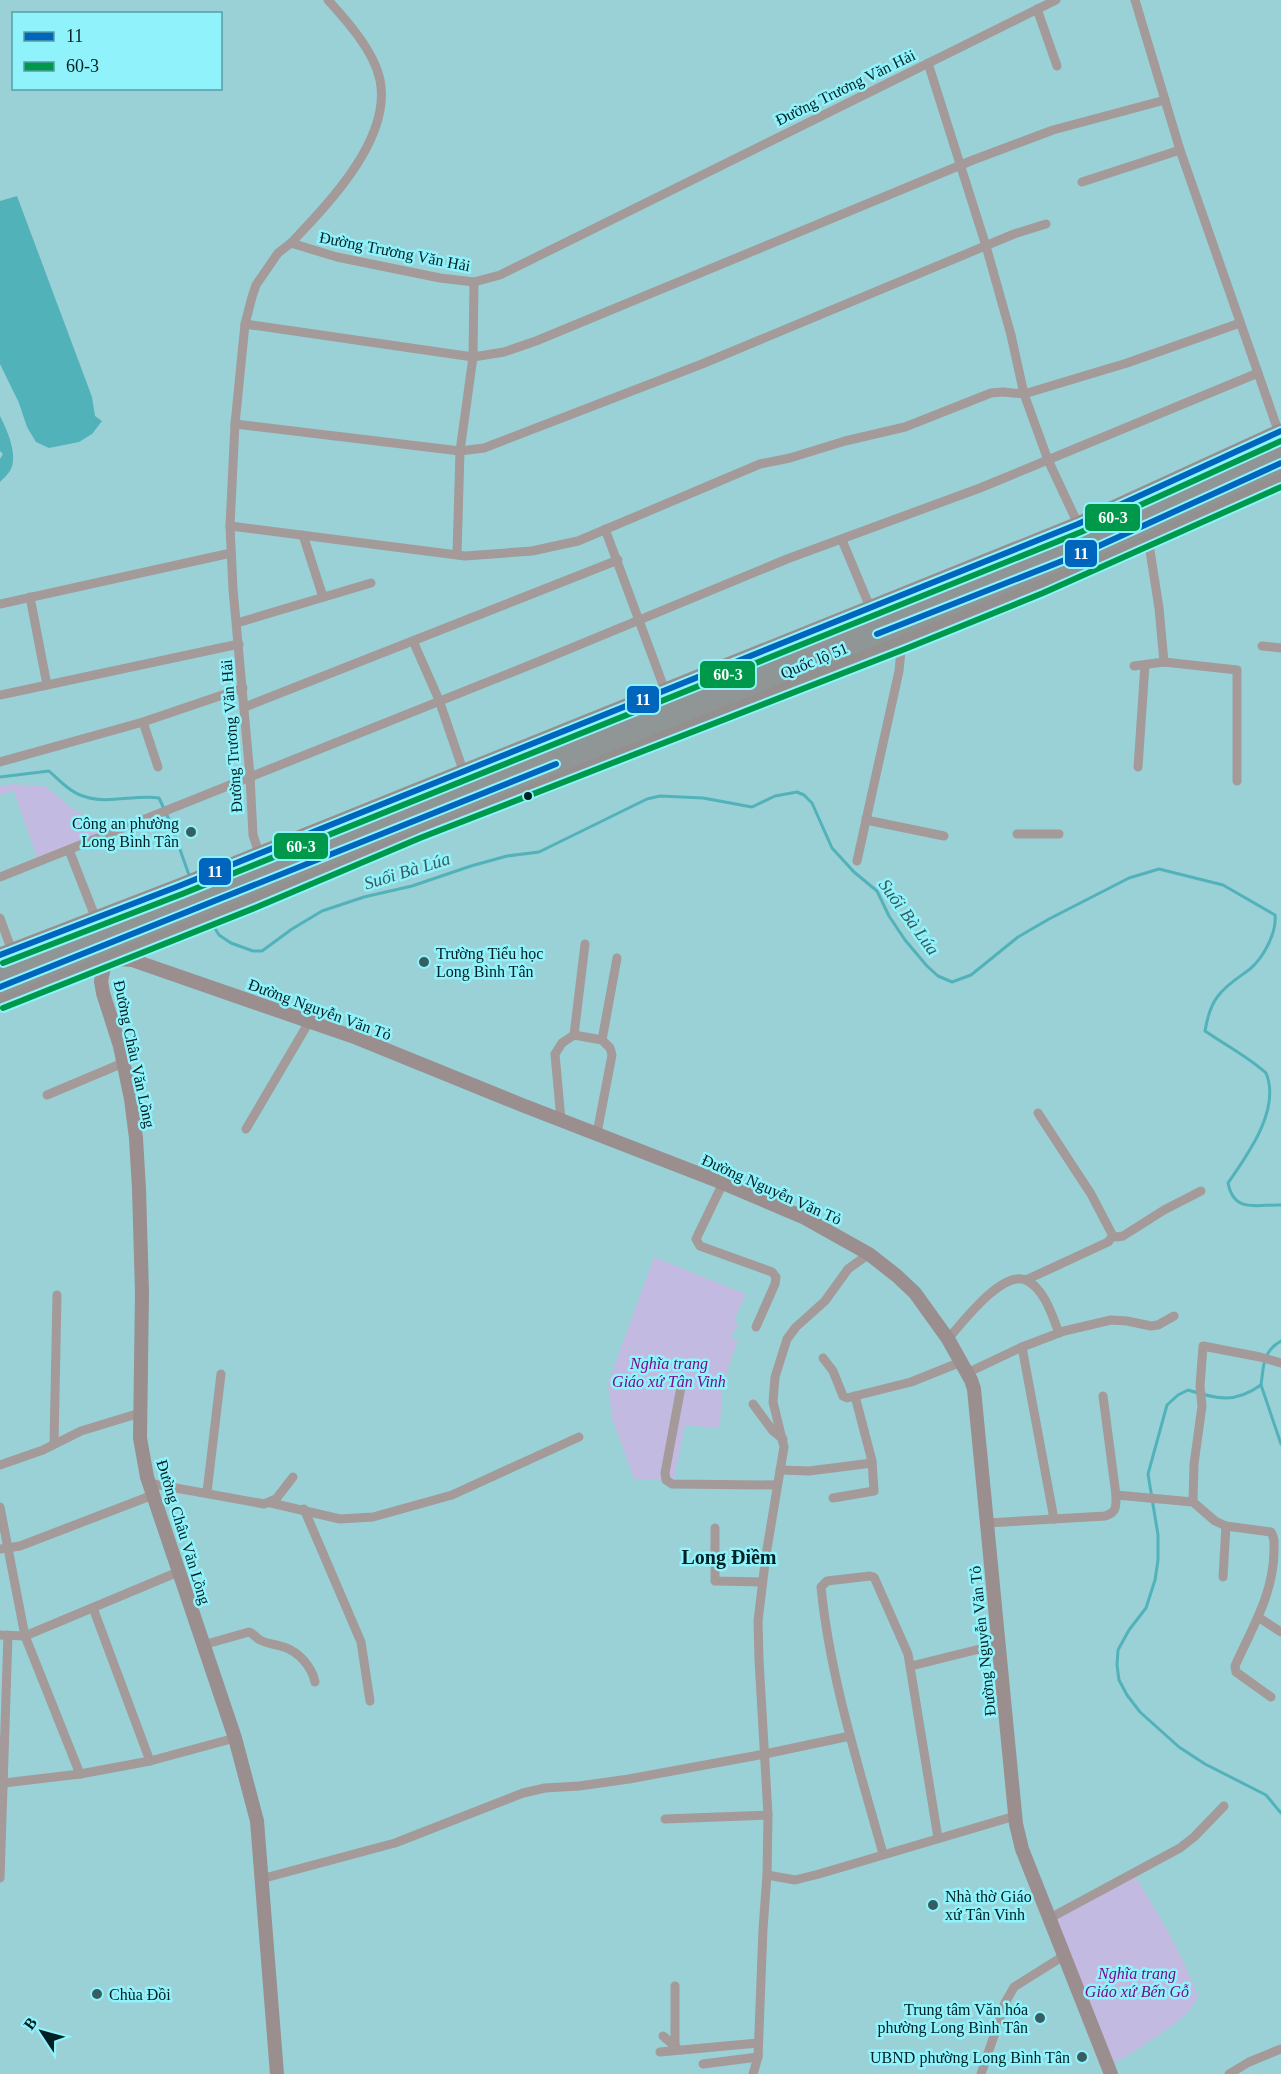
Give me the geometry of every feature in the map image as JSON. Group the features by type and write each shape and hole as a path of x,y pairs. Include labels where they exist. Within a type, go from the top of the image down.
{"highway":[{"name":"Quốc lộ 51","path":"208,896 267,872 606,750 900,633 1086,543 1280,436"},
{"name":"Quốc lộ 51","path":"267,872 465,777 667,695 873,613 1086,543 1281,464"},
{"path":"0,972 208,896"},
{"path":"0,987 98,935"}],"main road":[{"name":"Quốc lộ 51","path":"1086,543 1148,538 1281,477"},
{"name":"Quốc lộ 51","path":"208,896 267,872"},
{"path":"6,953 98,935 208,896"},
{"path":"0,1000 98,935"}],"street":[{"path":"291,243 358,164 380,111 382,95 380,79 374,64 352,27 328,0"},
{"name":"Đường Trương Văn Hải","path":"267,872 253,835 230,526 235,424 245,324 256,285 278,253 291,243 317,252 440,278 474,282 500,275 1056,0"},
{"path":"1135,0 1180,150 1280,436"},
{"path":"1037,9 1057,66"},
{"path":"928,63 986,246 1011,335 1024,394 1048,460 1086,543"},
{"path":"245,324 472,357 504,352 1053,130 1164,100"},
{"path":"1082,182 1180,150"},
{"path":"235,424 460,451 475,450 702,364 986,246 1046,224"},
{"path":"456,554 460,451 472,357 474,282"},
{"path":"230,526 456,554 498,555 543,550 578,541 760,464 790,458 845,441 905,428 991,393 1024,394 1127,363 1240,323"},
{"path":"0,877 788,559 980,488 1258,373"},
{"path":"606,529 667,695"},
{"path":"303,535 323,597"},
{"path":"1148,538 1159,608 1164,663"},
{"path":"842,540 873,613"},
{"path":"0,604 231,553"},
{"path":"245,707 618,560"},
{"path":"237,623 371,583"},
{"path":"30,597 47,685"},
{"path":"857,861 899,671 900,633"},
{"path":"413,641 438,700 465,777"},
{"path":"0,694 238,644"},
{"path":"1262,646 1281,648"},
{"path":"1134,666 1164,663 1237,670 1237,781"},
{"path":"1138,767 1145,666"},
{"path":"0,762 143,722 243,688"},
{"path":"143,722 158,767"},
{"path":"866,818 944,836"},
{"path":"1017,834 1059,834"},
{"path":"69,850 98,935"},
{"path":"0,918 6,953"},
{"name":"Đường Nguyễn Văn Tỏ","path":"98,935 132,960 357,1038 803,1217 869,1254 915,1293 948,1339 974,1389 1015,1816 1022,1849 1111,2074"},
{"name":"Đường Châu Văn Lồng","path":"98,935 103,993 123,1062 133,1114 139,1189 142,1292 140,1438 151,1489 235,1738 257,1821 277,2074"},
{"path":"574,1035 585,944"},
{"path":"603,1040 617,958"},
{"path":"246,1129 309,1022"},
{"path":"561,1120 555,1054 566,1039 574,1035 603,1040 610,1048 612,1055 597,1133"},
{"path":"47,1095 123,1062"},
{"path":"1038,1113 1091,1194 1113,1236 1117,1238 1201,1191"},
{"path":"723,1183 696,1239 700,1246 772,1272 776,1277 756,1327"},
{"path":"1026,1280 1108,1242 1113,1236"},
{"path":"753,2074 758,2057 768,1815 759,1622 762,1582 784,1447 772,1402 775,1377 787,1339 796,1327 825,1301 848,1269 869,1254"},
{"path":"948,1339 986,1298 1004,1282 1014,1278 1026,1280 1036,1288 1046,1301 1059,1333"},
{"path":"54,1444 57,1294"},
{"path":"823,1358 833,1371 843,1396 847,1398 964,1368 1059,1333 1111,1320 1158,1325 1174,1316"},
{"path":"1193,1502 1194,1464 1202,1406 1200,1386 1203,1346 1281,1363"},
{"path":"1022,1347 1053,1519"},
{"path":"207,1492 221,1374"},
{"path":"681,1387 664,1473 666,1479 672,1484 777,1485"},
{"path":"833,1498 874,1491 872,1463 855,1396"},
{"path":"987,1523 1105,1516 1113,1513 1116,1508 1116,1495 1103,1396"},
{"path":"753,1404 772,1431 783,1439"},
{"path":"0,1465 81,1431 140,1413"},
{"path":"4,1548 20,1546 151,1489 207,1492 264,1504 271,1503 304,1509 340,1519 373,1517 452,1495 579,1437"},
{"path":"780,1470 809,1471 872,1463"},
{"path":"271,1503 293,1477"},
{"path":"1116,1495 1193,1502 1215,1521 1226,1526 1271,1532 1278,1561 1269,1591 1235,1669 1271,1697"},
{"path":"0,1507 4,1548 25,1636 80,1774"},
{"path":"304,1509 361,1642 370,1701"},
{"path":"1223,1577 1226,1526"},
{"path":"715,1528 715,1581 762,1582"},
{"path":"0,1878 4,1783 4,1635 25,1636 178,1572"},
{"path":"883,1854 850,1736 831,1650 822,1598 823,1584 834,1580 874,1577 908,1654 938,1838"},
{"path":"93,1608 150,1761"},
{"path":"1258,1617 1281,1632"},
{"path":"203,1645 249,1632 259,1640 294,1651 312,1671 315,1682"},
{"path":"911,1666 1000,1644"},
{"path":"261,1880 395,1843 523,1793 545,1788 613,1782 850,1736"},
{"path":"4,1783 80,1774 150,1761 235,1738"},
{"path":"1050,1918 1180,1848 1224,1806"},
{"path":"665,1819 768,1815"},
{"path":"767,1875 795,1880 1015,1816"},
{"path":"981,2074 1005,2002 1014,1987 1065,1955"},
{"path":"675,1986 677,2048"},
{"path":"663,2036 677,2048"},
{"path":"660,2052 677,2048 758,2043"},
{"path":"1235,2073 1249,2062 1281,2049"},
{"path":"703,2064 758,2057"}],"green space":[{"path":"12,784 45,786 74,810 112,829 37,858 14,791 0,795 0,786"},
{"name":"Nghĩa trang Giáo xứ Tân Vinh","path":"654,1257 746,1294 734,1321 739,1323 731,1337 738,1341 722,1385 720,1428 685,1425 674,1479 634,1479 612,1418 608,1383"},
{"name":"Nghĩa trang Giáo xứ Bến Gỗ","path":"1135,1876 1177,1949 1198,1996 1194,2005 1174,2024 1113,2064 1056,1919"}],"water":[{"path":"17,196 92,397 95,416 102,421 92,434 79,442 49,448 36,442 27,427 19,403 0,364 0,201"},
{"path":"0,416 11,443 13,458 10,471 0,482 0,459 3,454 0,451"}],"waterway":[{"name":"Suối Bà Lúa","path":"0,777 49,771 74,792 92,799 159,798 189,875"},
{"name":"Suối Bà Lúa","path":"211,922 219,935 231,943 253,951 262,951 322,911 507,856 539,852 647,799 660,796 703,798 752,807 775,796 797,792 804,795 812,803 832,848 854,872 877,891 889,916 927,966 938,976 952,982 971,975 1018,937 1129,878 1159,869 1223,885 1275,915 1274,929 1264,952 1250,969 1228,985 1215,1000 1205,1031 1260,1067 1266,1073 1269,1087 1266,1116 1260,1131 1228,1183 1231,1193 1241,1203 1255,1206 1281,1205"},
{"name":"Suối Bà Lúa","path":"1281,1341 1267,1354 1261,1385 1251,1391 1226,1398 1188,1390 1167,1405 1148,1474 1158,1535 1155,1580 1146,1608 1129,1630 1118,1650 1117,1665 1119,1680 1140,1712 1179,1747 1205,1764 1266,1795 1281,1813"},
{"path":"1261,1385 1281,1444"}],"transit line":[{"name":"11","path":"0,955 179,886 1078,524 1281,431"},
{"name":"60-3","path":"3,963 182,894 1081,532 1281,441"},
{"name":"11","path":"877,634 1090,550 1281,463"},
{"name":"60-3","path":"3,1008 257,907 420,838 1043,593 1281,487"},
{"name":"11","path":"0,987 556,764"}],"place":[{"name":"Công an phường Long Bình Tân","path":"191,832"},
{"name":"Trường Tiểu học Long Bình Tân","path":"424,962"},
{"name":"Nhà thờ Giáo xứ Tân Vinh","path":"933,1905"},
{"name":"Chùa Đồi","path":"97,1994"},
{"name":"Trung tâm Văn hóa phường Long Bình Tân","path":"1040,2018"},
{"name":"UBND phường Long Bình Tân","path":"1082,2057"}],"district":[{"name":"Long Điềm","path":"729,1557"}]}
